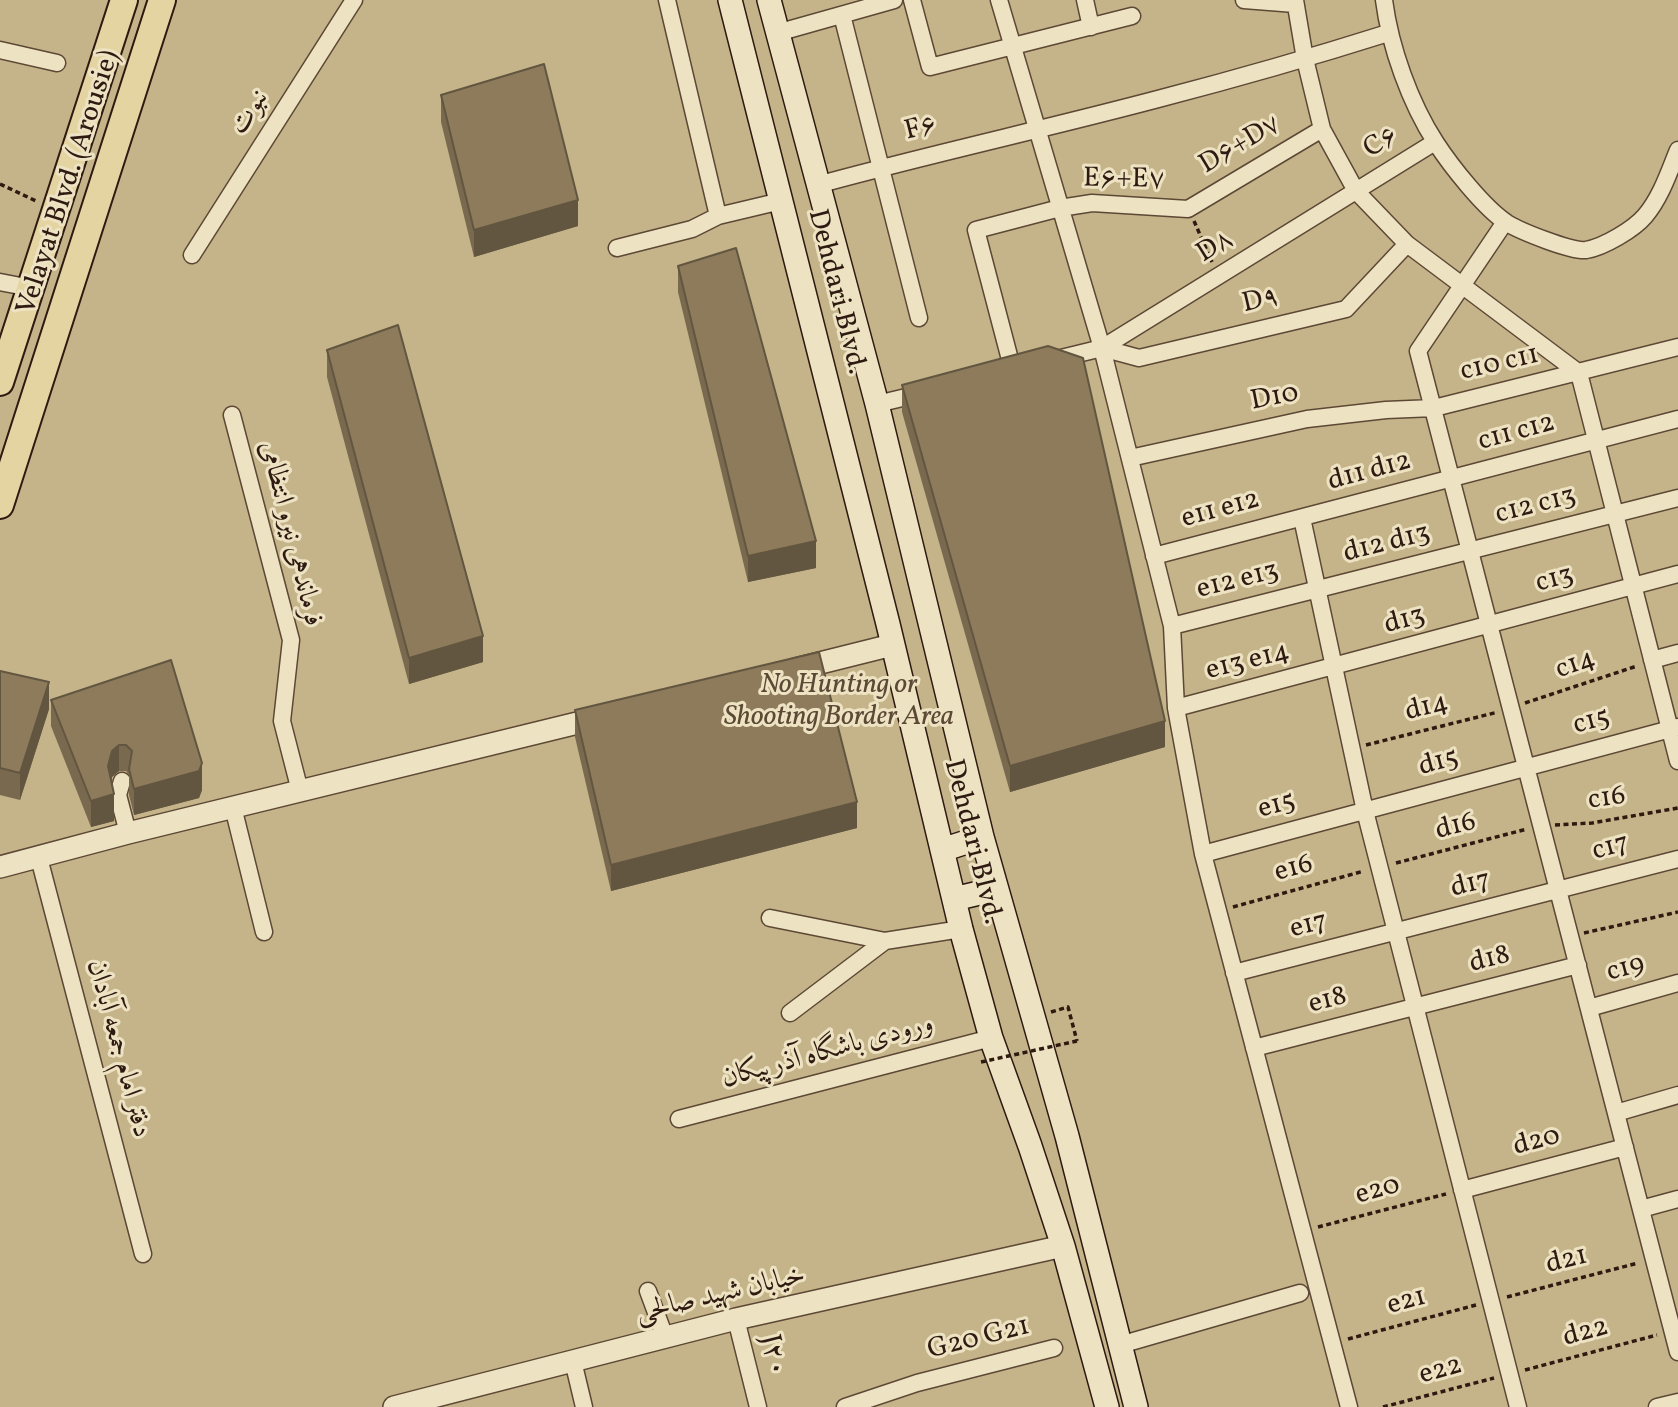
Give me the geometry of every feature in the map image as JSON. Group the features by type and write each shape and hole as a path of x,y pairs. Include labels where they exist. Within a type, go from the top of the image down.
{"main road":[{"name":"Velayat Blvd. (Arousie)","path":"1,375 124,0"},
{"name":"Velayat Blvd. (Arousie)","path":"0,505 162,0"},
{"name":"Dehdari Blvd.","path":"730,0 765,132 961,929 991,1038 1063,1246 1107,1407"},
{"name":"Dehdari Blvd.","path":"769,0 877,404 982,837 1067,1136 1136,1407"},
{"path":"765,132 801,123"},
{"path":"942,849 982,837"},
{"path":"954,899 996,889"}],"street":[{"name":"نبوت","path":"192,255 354,0"},
{"path":"667,0 718,216"},
{"path":"778,33 894,0"},
{"path":"912,0 930,67 1132,16"},
{"path":"999,0 1102,348 1172,626 1176,708 1203,854 1349,1407"},
{"path":"1085,0 1091,27"},
{"path":"1244,0 1295,2 1322,129 1356,191 1407,244 1579,373 1652,660 1674,728 1678,761"},
{"path":"1384,0 1388,33 1411,93 1435,142 1467,185 1505,222 1545,240 1585,251 1621,236 1645,217 1671,189 1678,150"},
{"path":"842,15 919,318"},
{"name":"F۶","path":"817,185 1305,59 1388,33"},
{"path":"0,50 57,63"},
{"name":"D۶+D۷","path":"1188,209 1322,129"},
{"name":"C۶","path":"1356,191 1435,142"},
{"name":"D۸","path":"1102,348 1356,191"},
{"path":"617,248 692,229 718,216 781,201"},
{"name":"E۶+E۷","path":"1102,348 1019,369 976,230 1060,208 1092,203 1188,209"},
{"path":"1505,222 1418,351 1678,1352"},
{"name":"D۹","path":"1102,348 1139,358 1346,309 1407,244"},
{"path":"0,282 30,288"},
{"name":"c10 c11","path":"1434,408 1678,347"},
{"path":"877,404 945,387"},
{"name":"D10","path":"1130,458 1307,419 1385,410 1434,408"},
{"name":"فرماندهی نیرو انتظامی","path":"232,415 291,640 282,721 300,791"},
{"name":"c11 c12","path":"1452,478 1678,419"},
{"name":"d11 d12","path":"1302,517 1452,478"},
{"name":"c12 c13","path":"1471,551 1678,498"},
{"path":"1302,517 1365,811 1518,1407"},
{"name":"e11 e12","path":"1154,556 1302,517"},
{"name":"d12 d13","path":"1317,590 1471,551"},
{"name":"c13","path":"1490,626 1678,575"},
{"name":"e12 e13","path":"1172,626 1317,590"},
{"name":"d13","path":"1334,668 1490,626"},
{"path":"771,675 892,645"},
{"path":"1652,660 1678,653"},
{"name":"e13 e14","path":"1176,708 1334,668"},
{"path":"0,867 623,711"},
{"name":"c15","path":"1527,768 1674,728"},
{"name":"d15","path":"1365,811 1527,768"},
{"path":"122,781 118,795 128,833"},
{"path":"233,807 264,932"},
{"name":"e15","path":"1203,854 1365,811"},
{"name":"دفتر امام جمعه آبادان","path":"39,858 143,1254"},
{"name":"c17","path":"1559,891 1678,859"},
{"name":"d17","path":"1396,932 1559,891"},
{"path":"770,918 885,941 961,929"},
{"name":"e17","path":"1234,973 1396,932"},
{"path":"790,1013 885,941"},
{"name":"d18","path":"1415,1007 1578,965"},
{"name":"c19","path":"1589,1008 1678,984"},
{"name":"e18","path":"1254,1048 1415,1007"},
{"name":"ورودی باشگاه آذرپیکان","path":"679,1119 991,1038"},
{"path":"1615,1113 1678,1095"},
{"name":"d20","path":"1462,1189 1625,1147"},
{"path":"1641,1209 1678,1199"},
{"name":"خیابان شهید صالحی","path":"394,1407 736,1319 1063,1246"},
{"path":"648,1291 665,1337"},
{"path":"1120,1345 1300,1293"},
{"name":"J۲۰","path":"736,1319 758,1407"},
{"name":"G20 G21","path":"845,1407 917,1383 1054,1348"},
{"path":"573,1361 584,1407"},
{"path":"1657,1407 1678,1402"}],"path":[{"path":"0,184 56,210"},
{"path":"1188,209 1219,277"},
{"name":"c14","path":"1511,708 1652,660"},
{"name":"d14","path":"1351,748 1511,708"},
{"name":"c16","path":"1542,826 1592,823 1678,808"},
{"name":"d16","path":"1379,867 1542,826"},
{"name":"e16","path":"1218,911 1379,867"},
{"path":"1570,936 1678,912"},
{"path":"981,1062 1077,1041 1068,1007"},
{"name":"e20","path":"1303,1231 1462,1189"},
{"name":"d21","path":"1491,1301 1654,1259"},
{"name":"e21","path":"1332,1343 1491,1301"},
{"name":"d22","path":"1509,1374 1672,1331"},
{"name":"e22","path":"1383,1407 1509,1374"}],"green space":[{"name":"No Hunting or Shooting Border Area","path":"0,0 1678,0 1678,1407 0,1407"}],"building":[{"path":"544,64 578,200 474,230 441,95"},
{"path":"736,248 816,541 748,556 678,266"},
{"path":"398,325 483,636 409,658 327,350"},
{"path":"1048,346 1083,358 1165,721 1010,766 902,385"},
{"path":"819,652 857,802 611,865 575,710"},
{"path":"171,660 202,763 199,771 134,789 129,769 132,751 126,745 119,745 112,751 108,766 114,794 91,801 51,700"},
{"path":"0,671 49,682 20,773 0,768"}]}
